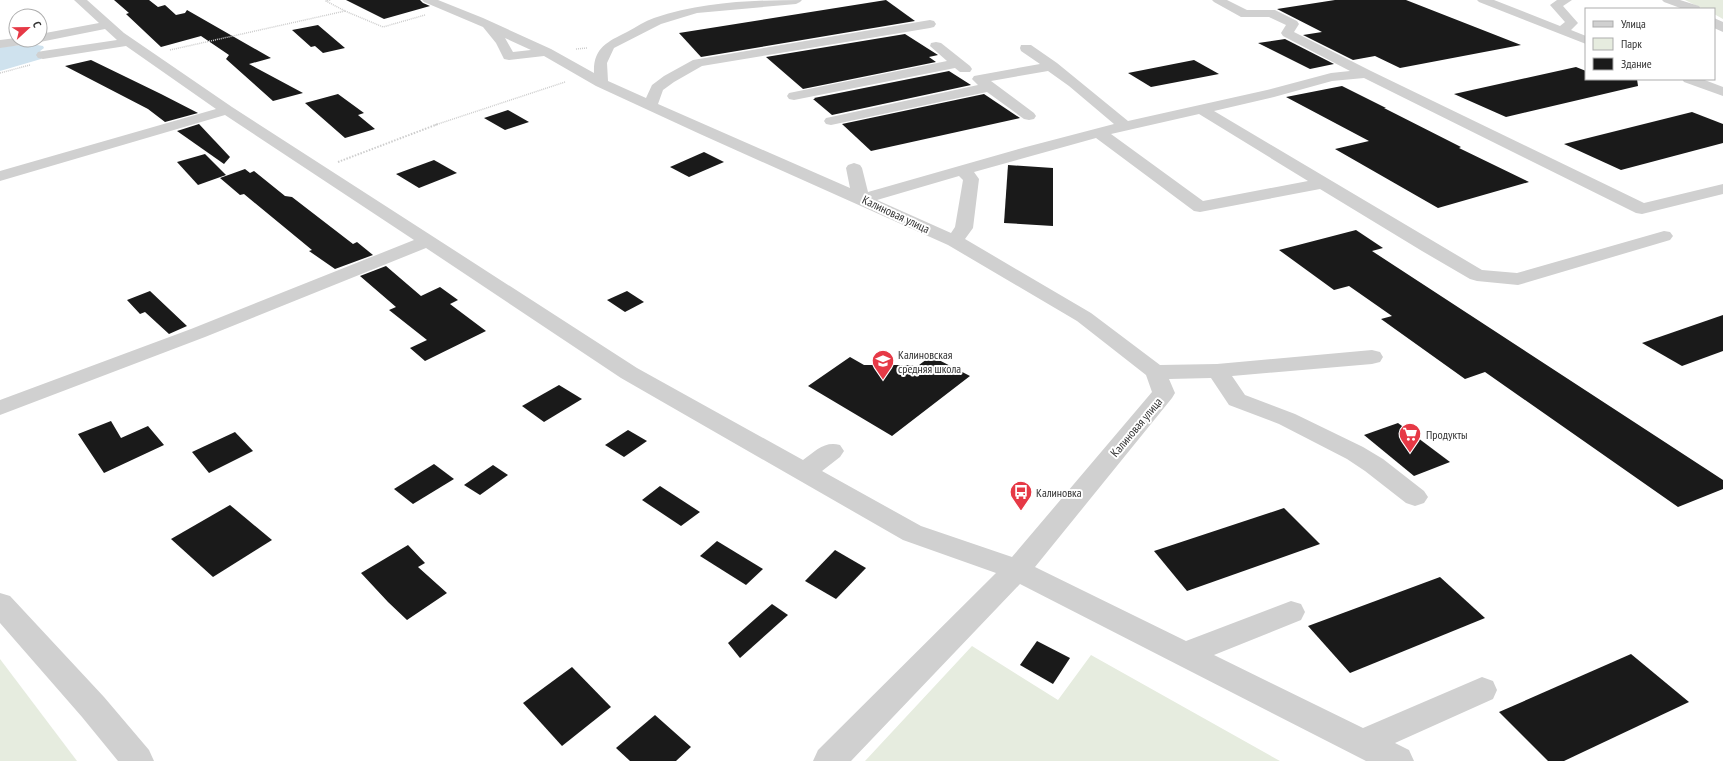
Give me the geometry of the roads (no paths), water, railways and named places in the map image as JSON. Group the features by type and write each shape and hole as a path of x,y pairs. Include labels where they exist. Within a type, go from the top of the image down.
{"street":[{"path":"80,0 128,42 227,110 629,373 912,533 1017,570 1398,761"},
{"name":"Калиновая улица","path":"428,0 486,24 546,52 593,78 650,106 861,198 954,241 1084,317 1155,372 1164,393 1017,570"},
{"path":"593,78 609,46 657,21 670,10 710,4 796,0"},
{"path":"1218,0 1245,14 1271,13 1294,24 1287,33 1366,74 1642,209 1723,189"},
{"path":"1483,0 1585,40"},
{"path":"1562,30 1572,23 1556,5 1566,0"},
{"path":"1668,0 1692,8"},
{"path":"486,24 502,42 509,56 546,52"},
{"path":"650,106 657,88 669,79 698,63 930,24"},
{"path":"48,37 107,25"},
{"path":"42,55 128,42"},
{"path":"1,44 8,43"},
{"path":"936,46 1029,116"},
{"path":"1026,48 1074,82 1126,126"},
{"path":"794,96 958,63"},
{"path":"831,121 1052,66"},
{"path":"854,168 861,198 1032,150 1126,126 1269,94 1331,77 1366,74"},
{"path":"1692,80 1723,92"},
{"path":"1201,109 1428,247 1477,275 1518,279 1664,236"},
{"path":"0,176 227,110"},
{"path":"1099,133 1200,207 1323,183"},
{"path":"954,241 964,228 971,179 963,170"},
{"path":"0,408 198,333 428,241"},
{"path":"1155,372 1217,371 1372,357"},
{"path":"1217,371 1237,400 1286,419 1355,453 1374,465 1415,497"},
{"path":"804,472 832,451"},
{"path":"829,761 1017,570"},
{"path":"0,604 138,761"},
{"path":"1184,654 1291,612"},
{"path":"1362,743 1482,690"}],"water":[{"path":"0,47 44,48 40,51 43,55 41,59 0,71"}],"place":[{"name":"Калиновская средняя школа","path":"883,380"},
{"name":"Продукты","path":"1410,454"},
{"name":"Калиновка","path":"1021,512"}]}
